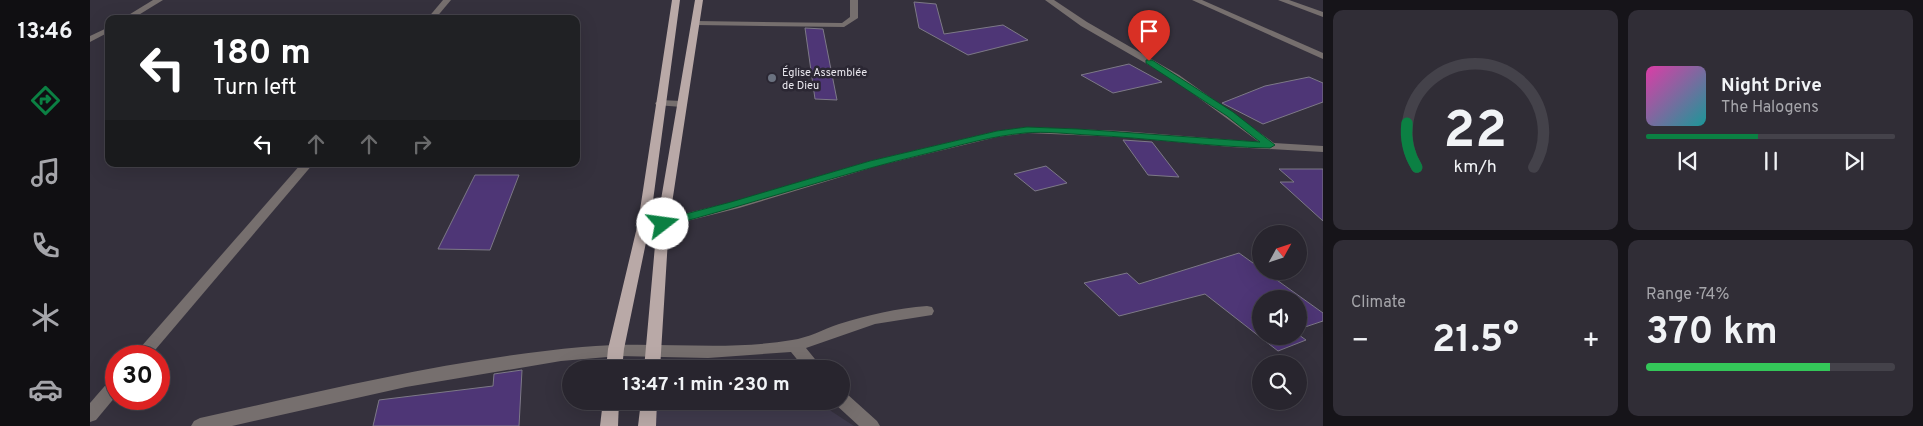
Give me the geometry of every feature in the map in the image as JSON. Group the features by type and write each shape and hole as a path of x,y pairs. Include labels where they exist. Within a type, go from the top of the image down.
{"main road":[{"path":"615,360 644,223 676,0"},
{"path":"653,360 663,224 700,0"},
{"path":"609,426 610,410"},
{"path":"647,426 648,410"}],"street":[{"path":"133,15 159,0"},
{"path":"434,15 447,0"},
{"path":"696,23 844,26 854,18 854,0"},
{"path":"1048,0 1084,24 1176,78 1230,114 1270,145"},
{"path":"1196,0 1323,56"},
{"path":"1282,0 1323,15"},
{"path":"91,39 105,31"},
{"path":"91,39 105,38"},
{"path":"660,103 682,104"},
{"path":"663,224 735,205 874,163 997,134 1027,130 1151,136 1232,144 1323,149"},
{"path":"150,345 303,167"},
{"path":"663,360 795,346 884,315 926,311"},
{"path":"795,346 807,360"},
{"path":"200,426 375,386 516,360 616,349 650,360"},
{"path":"90,415 105,398"},
{"path":"850,407 871,426"}],"shaded area":[{"path":"650,410 830,410 854,426 649,426"}],"building":[{"path":"914,2 936,4 944,34 1003,25 1028,40 968,55 919,28"},
{"path":"805,28 823,29 837,100 815,99"},
{"path":"1129,64 1162,82 1113,93 1081,75"},
{"path":"1309,77 1323,83 1323,102 1263,124 1222,103 1265,86"},
{"path":"1123,140 1152,142 1179,177 1148,175"},
{"path":"1046,166 1067,183 1035,191 1014,174"},
{"path":"1279,169 1323,169 1323,221 1280,182 1294,182"},
{"path":"475,175 519,175 490,250 438,249"},
{"path":"1239,253 1252,262 1252,280 1277,280 1291,290 1252,290 1252,331 1205,294 1119,316 1084,283 1127,273 1139,284"},
{"path":"1307,302 1323,313 1323,321 1307,326"},
{"path":"1270,345 1293,345 1278,351"},
{"path":"522,370 519,426 373,426 379,400 493,386 494,374"}],"place":[{"name":"Église Assemblée de Dieu","path":"772,78"}],"route":[{"path":"663,224 735,205 874,163 997,134 1027,130 1121,134 1232,144 1270,145 1230,114 1149,61"}]}
